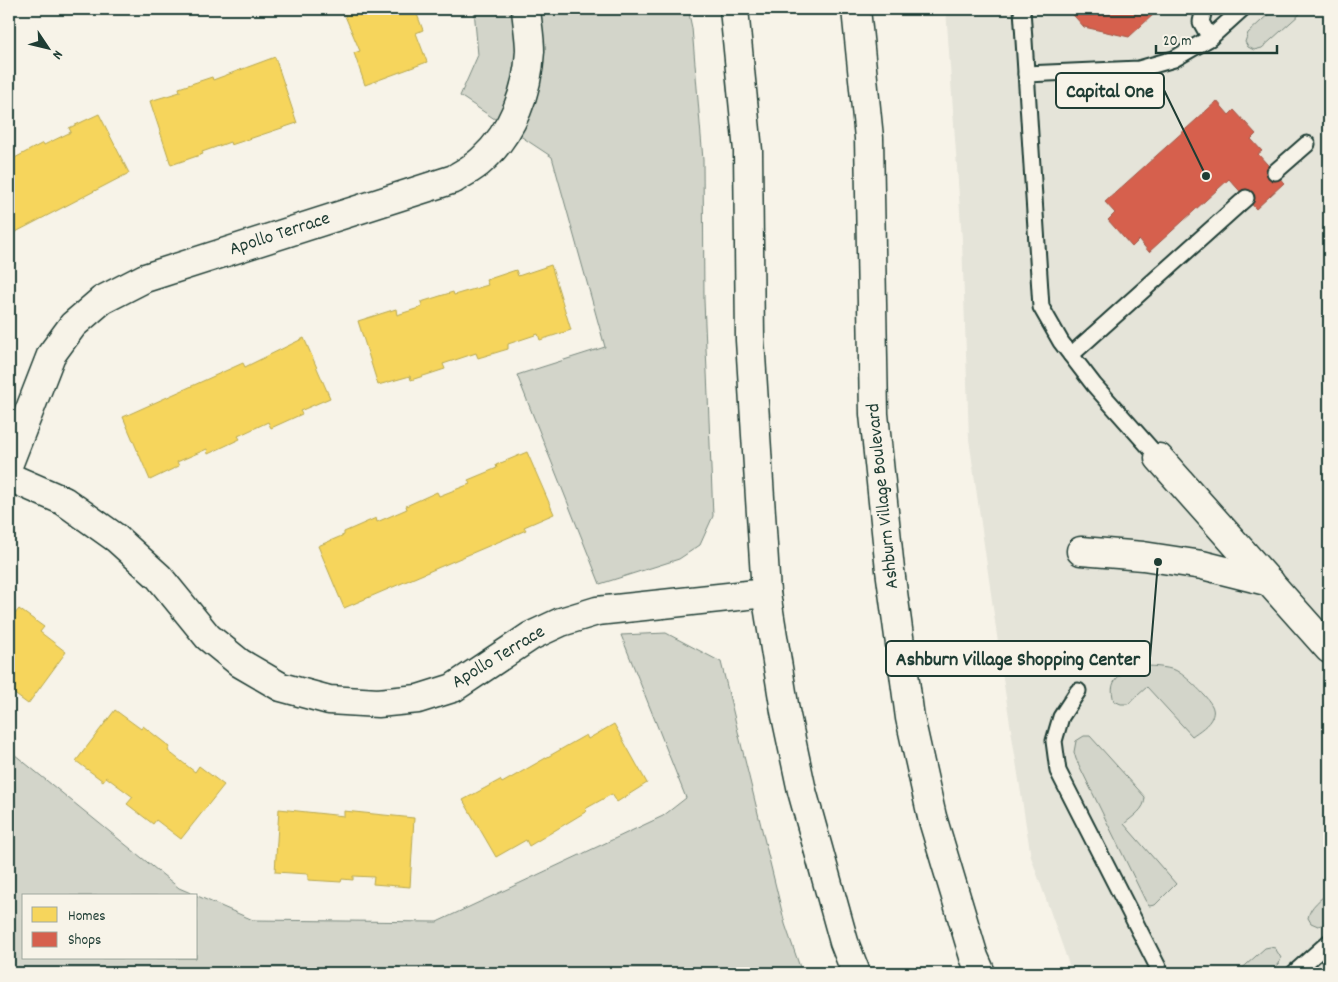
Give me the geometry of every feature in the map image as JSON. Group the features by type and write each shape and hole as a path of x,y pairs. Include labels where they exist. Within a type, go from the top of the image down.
{"street":[{"name":"Apollo Terrace","path":"9,463 51,355 73,325 102,300 146,278 454,179 482,161 499,141 512,121 522,97 528,74 530,49 526,9"},
{"path":"734,9 748,151 750,340 766,593 785,711 802,791 844,942 856,973"},
{"name":"Ashburn Village Boulevard","path":"856,9 869,138 874,414 891,580 910,718 932,817 974,957 981,973"},
{"path":"1159,458 1329,649"},
{"name":"Apollo Terrace","path":"9,477 64,501 116,538 159,577 208,637 240,663 281,687 328,700 378,704 418,699 453,688 531,636 561,622 597,611 766,593"},
{"path":"1081,551 1143,556 1202,565 1270,582"}],"lane":[{"path":"1022,9 1041,307 1061,342 1071,355 1159,458"},
{"path":"1204,9 1201,22 1210,38"},
{"path":"1026,74 1139,69 1174,60 1210,38 1242,9"},
{"path":"1275,172 1307,144"},
{"path":"1071,355 1246,198"},
{"path":"1078,691 1061,717 1054,741 1058,771 1161,973"},
{"path":"1294,973 1329,942"}],"shaded area":[{"path":"474,9 688,9 692,28 703,160 704,300 713,516 700,545 679,559 600,584 517,375 605,347 552,157 460,96 478,55"},
{"path":"946,9 1329,9 1329,973 1072,973 1031,857 969,439 962,240"},
{"path":"1274,9 1301,9 1300,14 1262,48 1254,50 1248,47 1245,42 1248,33"},
{"path":"666,633 721,662 785,924 802,973 9,973 9,750 179,888 193,894 22,894 22,960 198,960 198,896 253,920 437,922 663,816 686,798 621,635"},
{"path":"1144,666 1175,670 1191,682 1211,705 1213,713 1209,723 1192,736 1147,687 1128,704 1114,701 1112,693 1115,680 1124,673"},
{"path":"1084,736 1090,736 1145,797 1141,809 1124,824 1176,884 1155,905 1149,906 1145,900 1076,759 1074,752 1076,741"},
{"path":"1329,892 1329,920 1325,924 1318,926 1311,923 1308,918 1311,910"},
{"path":"1265,948 1275,948 1281,958 1279,964 1268,973 1237,973"}],"building: Homes":[{"path":"342,9 415,9 423,30 416,33 427,62 365,85 354,53 360,51"},
{"path":"275,57 297,123 231,145 230,142 171,165 150,101 180,92 179,88 212,77 213,80"},
{"path":"99,114 129,173 10,235 9,161 43,143 44,145 71,132 69,128"},
{"path":"551,265 571,330 540,340 538,334 508,344 508,349 478,358 476,353 443,364 445,369 411,380 410,376 378,385 358,321 396,309 397,315 422,307 421,302 453,292 454,295 488,285 486,280 516,270 518,276"},
{"path":"304,338 330,398 300,411 302,414 271,428 268,422 238,436 240,439 208,454 207,449 177,462 179,466 150,480 123,417 243,363 245,367"},
{"path":"527,452 554,514 524,527 526,530 344,608 318,546 376,518 377,522 407,509 406,506 437,492 439,496 470,484 468,480 497,468 496,465"},
{"path":"19,609 44,627 40,632 66,652 28,704 9,690 9,611 14,615"},
{"path":"115,710 141,729 143,726 170,747 168,751 195,772 199,766 224,785 181,839 156,820 153,824 127,804 133,797 106,777 103,781 76,761"},
{"path":"614,724 647,783 617,802 612,794 585,809 587,811 529,846 526,840 496,857 463,800 500,780 502,783 586,735 588,739"},
{"path":"279,809 344,816 344,811 414,818 410,887 373,884 374,877 353,876 353,880 342,879 341,882 308,880 308,874 275,872"}],"building: Shops":[{"path":"1068,9 1151,9 1155,13 1129,37 1084,27"},
{"path":"1217,101 1229,115 1234,110 1256,134 1251,139 1262,151 1258,154 1284,183 1256,209 1229,179 1149,252 1139,240 1132,247 1108,220 1115,213 1105,202"}],"place":[{"name":"Capital One","path":"1206,176"},
{"name":"Ashburn Village Shopping Center","path":"1158,562"}]}
